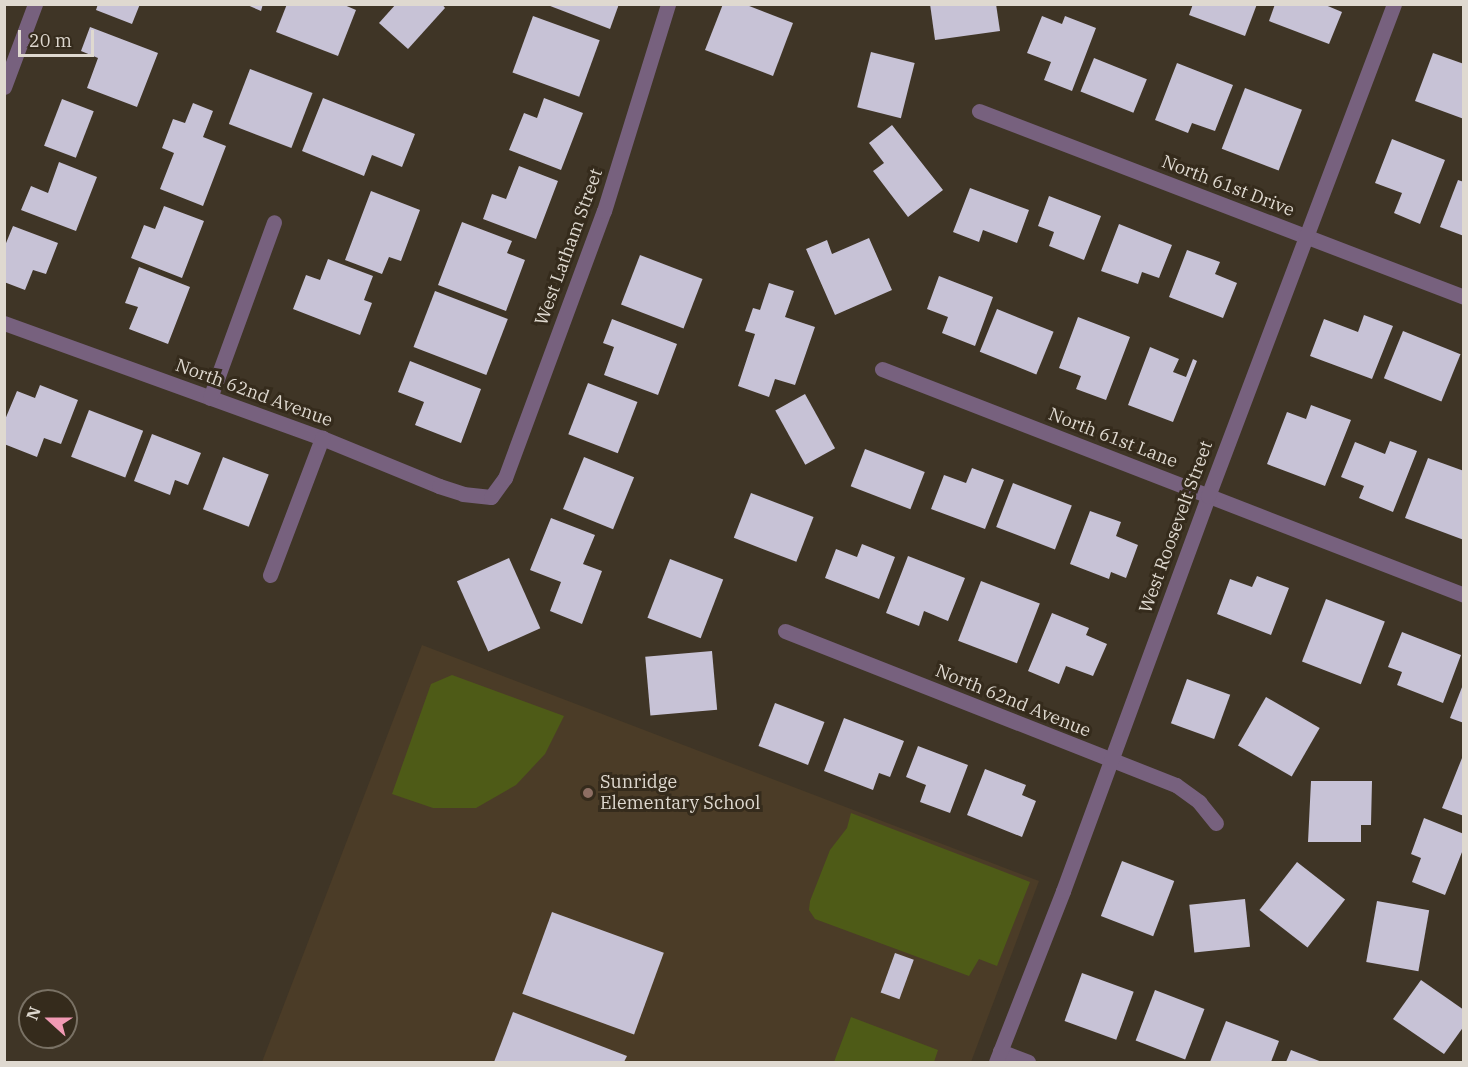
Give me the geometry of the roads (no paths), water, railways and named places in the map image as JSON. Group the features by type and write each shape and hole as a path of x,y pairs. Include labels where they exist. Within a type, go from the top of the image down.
{"street":[{"path":"4,87 35,4"},
{"name":"West Latham Street","path":"491,497 505,478 604,211 668,4"},
{"name":"West Roosevelt Street","path":"998,1057 1394,4"},
{"name":"North 61st Drive","path":"979,111 1464,297"},
{"path":"210,398 274,222"},
{"name":"North 62nd Avenue","path":"4,323 322,438 439,486 464,494 491,497"},
{"name":"North 61st Lane","path":"882,369 1464,595"},
{"path":"270,574 322,438"},
{"name":"North 62nd Avenue","path":"785,631 1176,785 1199,802 1216,823"},
{"path":"998,1057 1028,1062"}],"place":[{"name":"Sunridge Elementary School","path":"588,793"}]}
